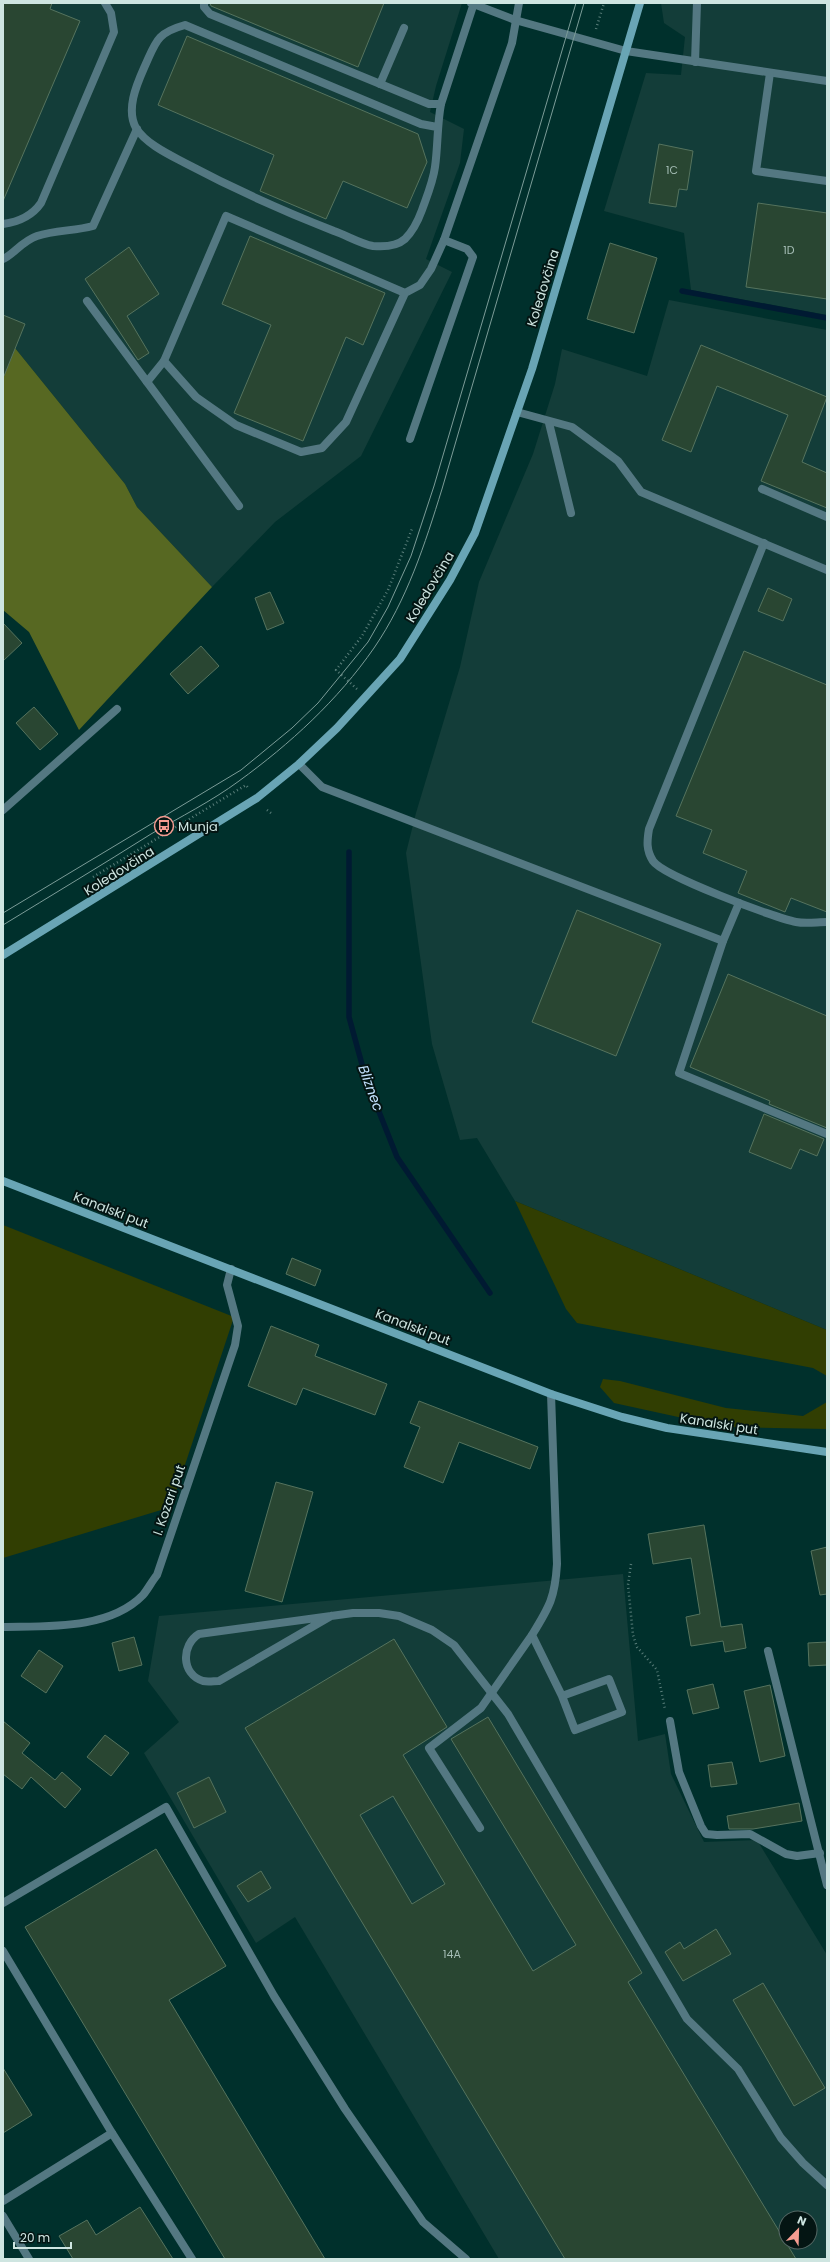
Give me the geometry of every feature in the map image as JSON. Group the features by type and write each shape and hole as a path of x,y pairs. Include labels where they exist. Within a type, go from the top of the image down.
{"street":[{"path":"3,224 21,219 35,212 41,203 114,32 111,14 104,3"},
{"path":"204,3 204,7 210,14 429,104 441,104"},
{"path":"437,127 421,124 185,24 168,29 158,38 137,84 131,110 136,129 150,142 228,186 273,207 373,246 394,245 404,239 413,230 431,187 435,166 437,127 441,104 473,3 515,20 626,51 827,81"},
{"path":"164,361 196,397 236,424 301,452 322,448 346,422 405,293 420,285 431,269 444,240 512,43 519,3"},
{"name":"Koledovčina","path":"3,955 257,798 299,764 337,728 400,659 450,580 475,534 517,412 640,3"},
{"path":"695,62 697,3"},
{"path":"380,84 404,28"},
{"path":"770,73 756,172 827,181"},
{"path":"3,259 19,245 36,236 55,231 80,230 93,226 136,129"},
{"path":"147,382 164,361 226,216 405,293"},
{"path":"410,439 473,258 467,249 444,240"},
{"path":"87,301 239,506"},
{"path":"517,412 548,422 572,427 618,461 641,492 827,570"},
{"path":"548,422 571,513"},
{"path":"762,489 827,517"},
{"path":"764,543 649,829 646,845 654,862 666,872 738,903 797,922 827,922"},
{"path":"3,810 117,709"},
{"path":"299,764 322,787 723,941"},
{"path":"738,903 723,941 679,1073 827,1134"},
{"name":"Kanalski put","path":"3,1181 551,1394 622,1417 667,1428 827,1452"},
{"name":"I. Kozari put","path":"3,1627 55,1625 94,1621 126,1608 142,1595 157,1575 235,1345 238,1326 227,1285 230,1269"},
{"path":"480,1828 429,1748 482,1708 548,1610 556,1589 557,1564 551,1394"},
{"path":"331,1616 219,1681 204,1681 195,1677 188,1668 185,1656 187,1646 193,1638 199,1634 331,1616 353,1613 379,1613 400,1616 432,1630 454,1645 508,1714 687,2019 738,2069 781,2138 803,2163 827,2185"},
{"path":"532,1634 562,1696 575,1730 622,1712 609,1679 562,1696"},
{"path":"768,1651 827,1885"},
{"path":"670,1721 679,1772 701,1826 706,1834 750,1834 786,1854 797,1856 820,1853"},
{"path":"3,1903 166,1807 274,1996 345,2109 423,2222 466,2259"},
{"path":"3,1951 112,2133 192,2259"},
{"path":"3,2201 112,2133"},
{"path":"3,2216 30,2259"}],"path":[{"path":"592,42 604,3"},
{"path":"358,690 336,670 362,636 388,590 412,529"},
{"path":"93,877 246,785"},
{"path":"267,810 271,813"},
{"path":"630,1564 628,1585 633,1635 637,1647 657,1670 664,1705 670,1721"}],"shaded area":[{"path":"3,3 462,3 436,86 430,112 464,129 460,163 426,259 452,272 361,456 275,522 212,587 137,507 125,484 15,348 3,377"},
{"path":"661,3 827,3 827,315 691,290 684,233 604,211 646,73 681,75 685,37 664,23"},
{"path":"669,300 827,330 827,1330 515,1201 477,1138 460,1140 432,1044 406,853 416,813 460,667 479,582 533,454 555,384 562,349 647,376"},
{"path":"623,1574 638,1741 665,1734 671,1774 704,1842 757,1840 827,1955 827,2259 499,2259 295,1917 256,1943 144,1753 179,1722 148,1681 159,1616"}],"green space":[{"path":"15,348 125,484 137,507 212,587 79,730 29,632 3,610 3,377"},
{"path":"515,1201 827,1330 827,1376 813,1368 577,1323 566,1309"},
{"path":"3,1225 234,1317 171,1507 3,1558"},
{"path":"603,1379 620,1381 726,1408 803,1416 827,1402 827,1429 724,1427 614,1403 600,1387"}],"building":[{"path":"3,3 52,3 50,9 80,21 3,201"},
{"path":"210,3 384,3 358,67 211,6"},
{"path":"187,36 418,134 427,162 407,208 343,181 326,219 260,191 274,155 158,105"},
{"path":"659,144 693,151 687,190 679,189 676,207 649,203"},
{"path":"758,203 827,213 827,299 746,287"},
{"path":"250,236 385,293 363,345 346,337 303,441 234,413 271,325 222,304"},
{"path":"610,243 657,258 634,333 587,319"},
{"path":"129,247 159,294 127,316 149,353 138,360 85,279"},
{"path":"3,315 25,324 4,376 3,376"},
{"path":"701,345 827,397 802,462 827,473 827,508 761,481 788,415 717,386 691,452 662,440"},
{"path":"768,588 792,599 783,621 758,611"},
{"path":"270,592 284,623 267,630 255,598"},
{"path":"3,623 22,643 3,661"},
{"path":"201,646 219,666 188,694 170,674"},
{"path":"744,651 827,685 827,912 791,898 785,912 738,893 747,871 703,853 712,830 676,816"},
{"path":"34,707 58,734 40,750 16,723"},
{"path":"577,910 661,944 616,1056 532,1022"},
{"path":"728,974 827,1016 827,1128 769,1104 770,1101 690,1067"},
{"path":"764,1114 824,1139 817,1156 800,1149 791,1169 749,1152"},
{"path":"292,1258 321,1270 315,1286 286,1274"},
{"path":"271,1326 319,1345 315,1356 387,1384 375,1415 303,1388 296,1405 248,1386"},
{"path":"419,1401 538,1447 530,1469 459,1442 443,1483 404,1467 420,1427 410,1423"},
{"path":"276,1482 313,1492 282,1602 245,1591"},
{"path":"704,1525 721,1627 742,1624 746,1648 725,1652 723,1641 691,1646 686,1617 700,1614 691,1558 653,1564 648,1534"},
{"path":"827,1547 827,1594 820,1595 811,1551"},
{"path":"134,1637 142,1665 119,1671 112,1643"},
{"path":"394,1639 447,1727 403,1755 533,1971 576,1945 451,1739 488,1717 642,1973 628,1982 778,2229 778,2250 791,2250 796,2259 565,2259 245,1728","holes":["393,1796 445,1884 412,1904 360,1815"]},
{"path":"827,1642 827,1665 809,1666 808,1643"},
{"path":"39,1650 63,1666 46,1693 21,1676"},
{"path":"713,1684 719,1708 693,1714 687,1690"},
{"path":"770,1685 785,1756 760,1762 744,1691"},
{"path":"3,1721 30,1743 22,1753 55,1780 62,1772 81,1789 65,1808 31,1777 22,1789 3,1774"},
{"path":"105,1735 129,1753 111,1776 87,1757"},
{"path":"732,1762 737,1784 711,1787 708,1765"},
{"path":"209,1777 226,1812 194,1828 177,1793"},
{"path":"799,1803 802,1821 753,1829 729,1829 727,1816"},
{"path":"156,1849 226,1966 169,2000 325,2259 225,2259 25,1927"},
{"path":"261,1871 271,1888 248,1902 237,1886"},
{"path":"716,1929 731,1954 683,1981 665,1952 680,1942 684,1949"},
{"path":"763,1983 825,2088 794,2106 733,2000"},
{"path":"3,2068 32,2115 3,2133"},
{"path":"140,2207 173,2259 73,2259 59,2236 87,2220 96,2235"}],"waterway":[{"path":"682,291 827,318"},
{"name":"Bliznec","path":"349,852 349,1017 366,1079 397,1157 490,1293"}],"tram line":[{"path":"3,913 241,770 292,728 318,703 368,642 388,607 411,556 434,486 576,3"},
{"path":"3,925 151,834 196,809 258,767 295,736 345,686 386,630 406,591 436,510 584,3"}],"place":[{"name":"Munja","path":"164,826"}]}
